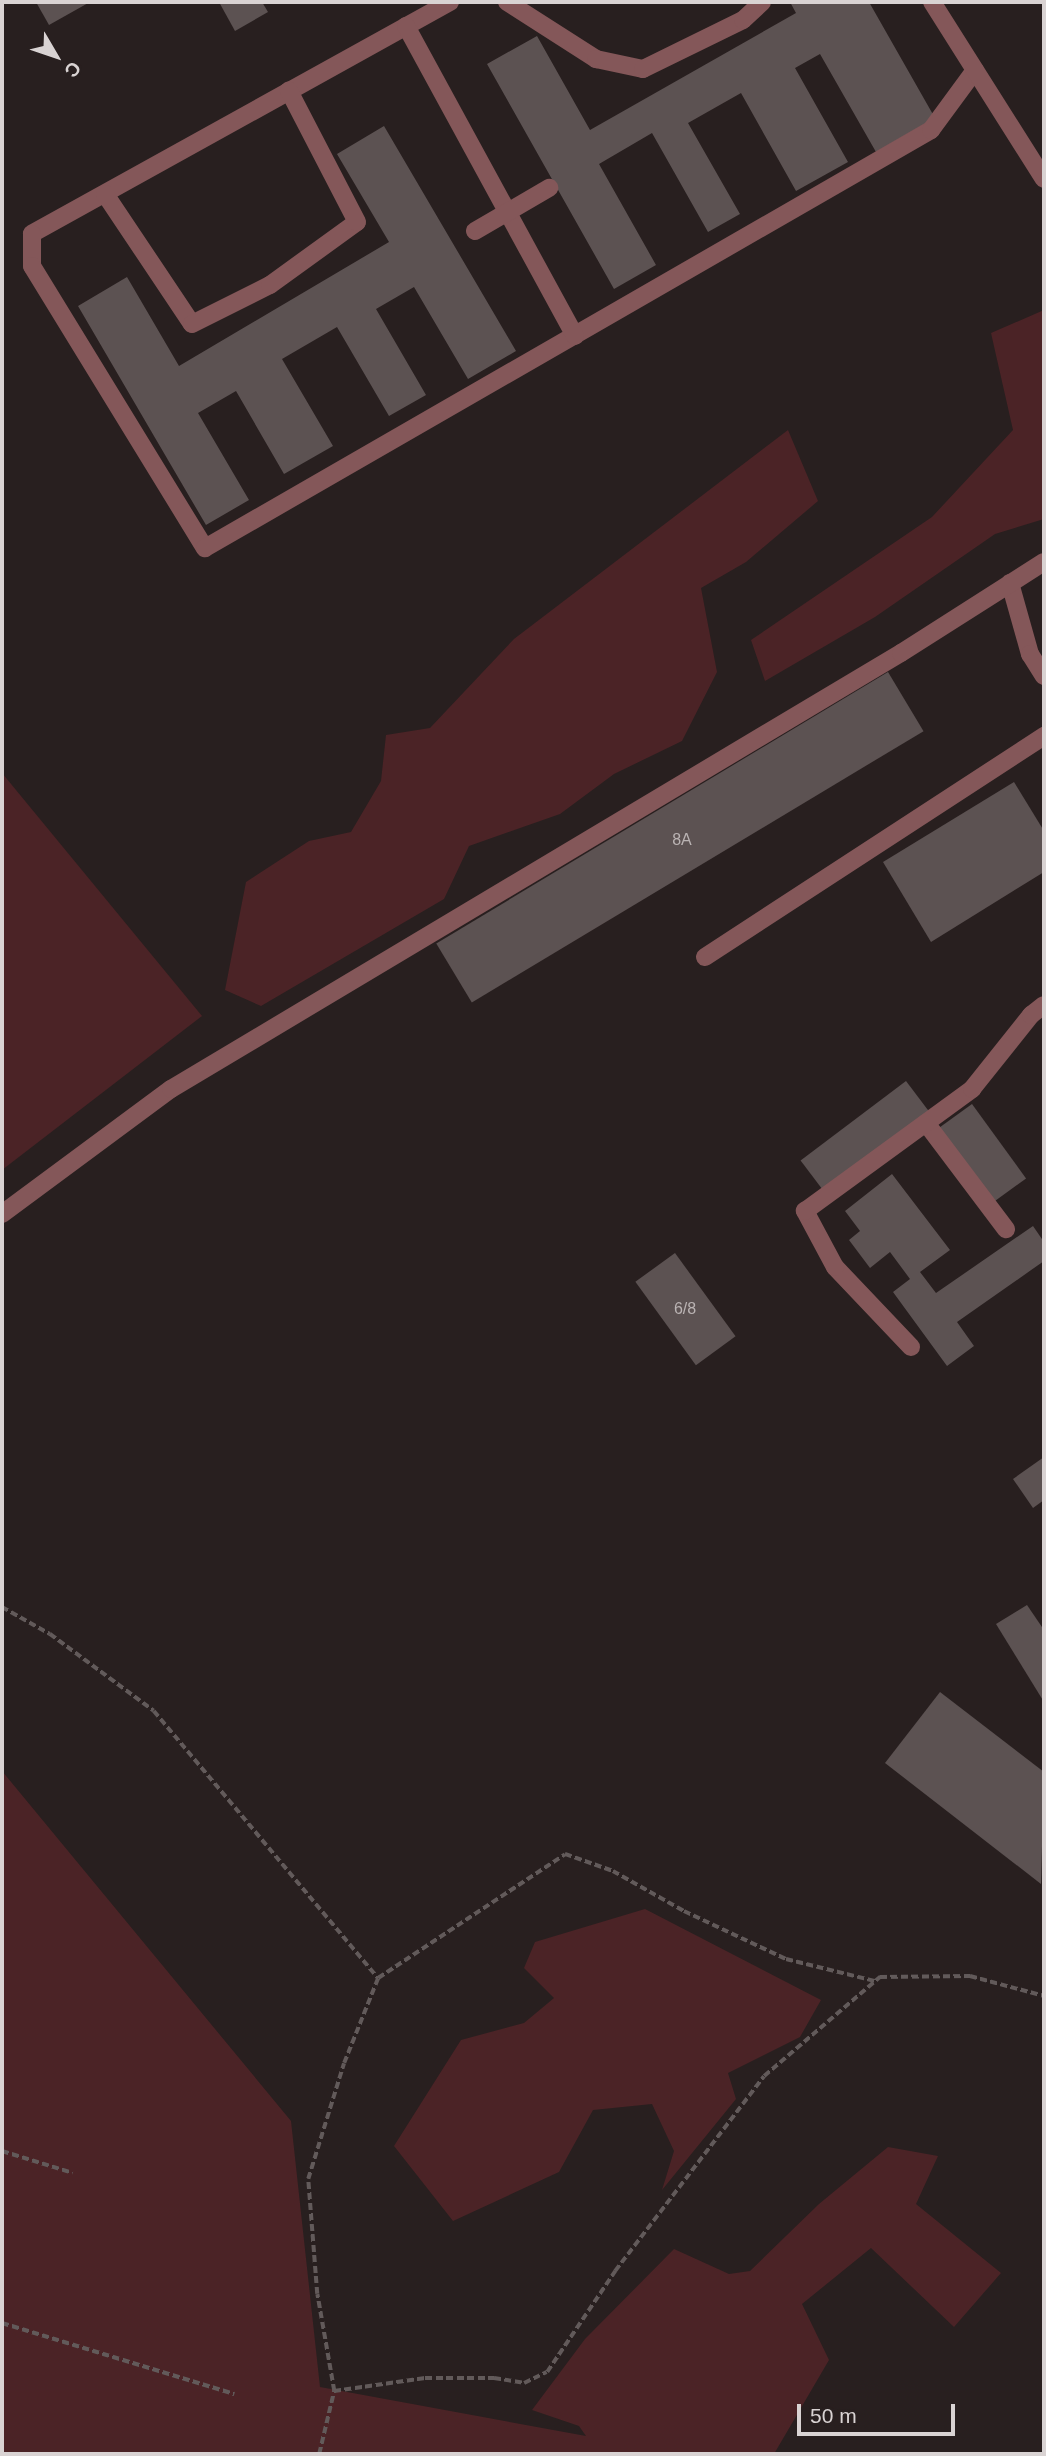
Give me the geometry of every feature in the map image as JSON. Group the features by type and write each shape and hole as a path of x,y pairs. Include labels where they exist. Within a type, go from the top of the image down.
{"street":[{"path":"450,2 32,234 32,266 205,548 931,130 975,71"},
{"path":"507,2 596,59 643,69 743,20 762,2"},
{"path":"932,2 1044,179"},
{"path":"406,26 575,336"},
{"path":"104,194 192,324 270,285 357,222 289,91"},
{"path":"475,231 549,188"},
{"path":"2,1214 126,1118 901,653 1044,562"},
{"path":"1010,583 1030,654 1044,676"},
{"path":"705,957 1044,736"},
{"path":"911,1347 835,1266 805,1211 972,1089 1031,1015 1044,1005"},
{"path":"926,1123 1006,1229"}],"path":[{"path":"2,1606 50,1634 154,1711 378,1978"},
{"path":"319,2454 334,2391 317,2294 309,2179 344,2063 378,1978 565,1854 613,1871 684,1911 786,1959 875,1981"},
{"path":"334,2391 425,2378 494,2378 524,2383 547,2372 615,2271 764,2076 880,1977 971,1976 1044,1996"},
{"path":"2,2151 73,2173"},
{"path":"2,2323 234,2394"}],"shaded area":[{"path":"1044,310 1044,519 995,534 875,617 765,681 751,640 932,517 1013,430 991,333"},
{"path":"788,430 818,501 746,562 701,588 717,672 682,741 614,774 560,814 469,846 444,899 261,1006 225,990 246,882 309,841 351,832 381,781 386,735 430,728 514,639"},
{"path":"2,773 202,1016 2,1170"},
{"path":"2,1771 291,2121 320,2387 586,2436 579,2426 532,2410 585,2339 674,2249 729,2274 750,2271 819,2204 888,2147 938,2156 916,2204 1001,2273 954,2327 871,2248 802,2304 829,2360 774,2454 2,2454"},
{"path":"645,1909 821,2000 800,2037 728,2073 736,2099 662,2190 674,2151 652,2104 593,2110 559,2172 453,2221 394,2146 461,2040 524,2023 554,1998 524,1968 535,1942"}],"building":[{"path":"36,2 90,2 49,25"},
{"path":"219,2 262,2 268,12 235,31"},
{"path":"790,2 869,2 935,118 876,152 820,54 795,68 848,162 796,191 741,93 688,123 740,214 708,232 652,133 599,164 656,265 614,289 487,64 537,36 590,130 796,13"},
{"path":"384,126 516,351 468,379 414,287 376,309 426,395 389,416 337,327 282,359 333,446 284,474 236,391 198,413 249,500 206,525 78,306 127,277 179,366 389,242 337,154"},
{"path":"888,672 924,731 472,1003 436,943"},
{"path":"1014,782 1044,831 1044,872 931,942 883,862"},
{"path":"906,1081 929,1111 823,1191 801,1160"},
{"path":"972,1104 1026,1178 990,1204 936,1130"},
{"path":"892,1174 950,1250 920,1272 936,1293 1033,1226 1044,1242 1044,1261 957,1322 974,1346 947,1366 893,1292 910,1279 890,1252 870,1268 849,1240 860,1231 845,1211"},
{"path":"675,1253 736,1336 696,1365 635,1282"},
{"path":"1044,1457 1044,1500 1033,1508 1013,1479"},
{"path":"1027,1605 1044,1630 1044,1702 996,1624"},
{"path":"940,1692 1044,1772 1041,1884 885,1763"}]}
